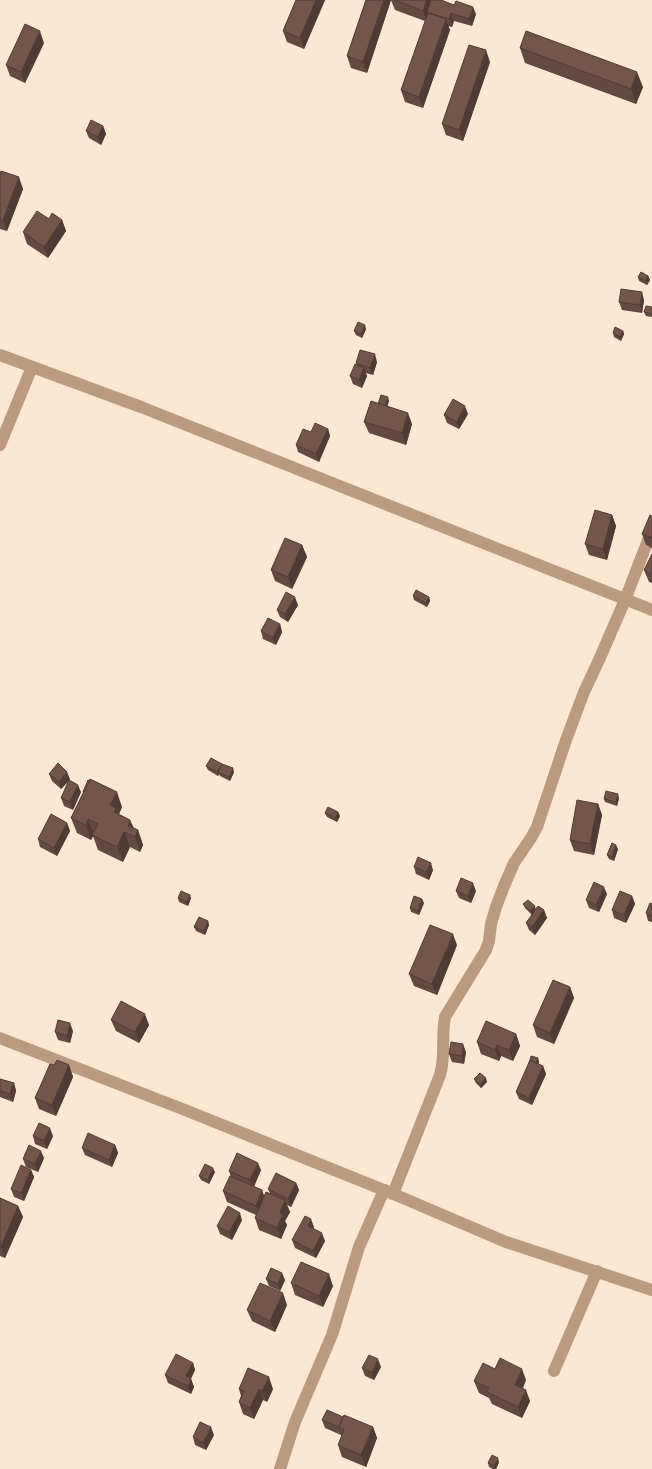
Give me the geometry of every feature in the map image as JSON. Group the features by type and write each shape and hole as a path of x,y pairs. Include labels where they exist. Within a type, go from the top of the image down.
{"street":[{"path":"0,355 141,407 652,610"},
{"path":"0,446 32,366"},
{"path":"280,1469 295,1422 332,1335 359,1247 389,1192 440,1075 444,1059 445,1017 486,950 489,941 491,924 504,886 514,862 532,838 537,827 566,740 584,692 625,600 652,530"},
{"path":"0,1038 187,1110 389,1192 506,1242 652,1290"},
{"path":"554,1371 597,1271"}],"building":[{"path":"296,0 316,0 300,38 283,31"},
{"path":"366,0 384,0 363,62 347,56"},
{"path":"395,0 427,0 423,11"},
{"path":"431,0 441,0 454,5 456,1 473,7 469,19 451,13 449,19 427,12"},
{"path":"428,13 446,19 419,97 401,90"},
{"path":"25,24 40,31 21,72 6,65"},
{"path":"526,31 637,72 631,89 520,48"},
{"path":"469,45 486,50 459,130 442,124"},
{"path":"91,120 103,126 98,137 86,131"},
{"path":"1,171 19,177 3,220 0,219"},
{"path":"37,211 49,219 52,213 62,220 44,247 23,232"},
{"path":"641,272 648,276 645,281 638,277"},
{"path":"621,289 642,292 640,305 619,302"},
{"path":"646,306 652,307 652,314 644,312"},
{"path":"358,322 365,325 361,334 354,331"},
{"path":"615,327 623,331 620,337 613,333"},
{"path":"360,350 375,354 370,368 356,363"},
{"path":"355,364 364,368 359,380 350,376"},
{"path":"381,395 388,397 385,406 378,404"},
{"path":"453,399 465,406 457,422 444,415"},
{"path":"371,401 408,413 402,433 364,422"},
{"path":"315,423 328,429 316,454 296,445 303,429 311,432"},
{"path":"595,510 612,515 603,549 585,544"},
{"path":"650,515 652,516 652,538 642,534"},
{"path":"285,538 302,545 288,577 271,570"},
{"path":"652,554 652,574 644,570"},
{"path":"416,590 429,597 426,603 413,596"},
{"path":"286,592 295,597 285,614 277,610"},
{"path":"268,618 280,624 273,638 261,631"},
{"path":"211,758 222,764 217,772 206,766"},
{"path":"58,763 67,772 59,782 49,774"},
{"path":"222,764 233,768 229,777 218,772"},
{"path":"90,779 117,792 110,805 116,808 114,812 130,820 128,826 138,830 135,837 124,832 117,847 92,835 98,824 88,819 86,825 71,818"},
{"path":"69,780 78,785 70,802 61,798"},
{"path":"88,780 90,781 83,792"},
{"path":"606,791 618,794 616,802 604,799"},
{"path":"577,800 598,804 590,844 570,840"},
{"path":"328,807 338,812 335,818 325,813"},
{"path":"51,814 67,823 54,848 38,839"},
{"path":"612,843 616,845 612,857 607,855"},
{"path":"418,857 431,863 426,872 414,867"},
{"path":"461,878 473,883 468,896 456,891"},
{"path":"594,882 604,887 596,905 586,900"},
{"path":"181,891 190,895 187,902 178,898"},
{"path":"620,891 632,896 624,915 612,910"},
{"path":"414,896 422,899 418,911 410,908"},
{"path":"528,900 535,906 530,911 523,904"},
{"path":"650,903 652,904 652,916 646,913"},
{"path":"538,906 544,910 532,927 526,923"},
{"path":"199,917 208,921 204,931 194,927"},
{"path":"430,925 453,934 432,984 409,974"},
{"path":"553,980 570,987 550,1033 533,1025"},
{"path":"121,1001 145,1014 135,1032 111,1020"},
{"path":"58,1020 70,1023 67,1036 55,1032"},
{"path":"486,1021 516,1034 509,1050 497,1045 495,1050 477,1042"},
{"path":"451,1042 463,1044 462,1056 449,1054"},
{"path":"531,1056 538,1058 536,1063 530,1060"},
{"path":"57,1060 69,1065 52,1105 35,1098 50,1064 54,1065"},
{"path":"530,1060 543,1066 529,1098 516,1092"},
{"path":"480,1073 486,1078 480,1085 474,1079"},
{"path":"0,1079 14,1083 10,1094 0,1091"},
{"path":"39,1123 50,1128 44,1141 33,1136"},
{"path":"88,1133 115,1145 109,1160 82,1148"},
{"path":"29,1145 41,1151 35,1164 23,1159"},
{"path":"237,1153 258,1163 250,1180 229,1171"},
{"path":"205,1164 213,1168 208,1180 199,1176"},
{"path":"21,1165 31,1170 21,1193 11,1189"},
{"path":"276,1173 296,1183 288,1199 268,1189"},
{"path":"230,1176 262,1190 256,1206 223,1191"},
{"path":"266,1192 285,1200 280,1213 283,1214 277,1228 255,1218"},
{"path":"0,1198 18,1206 1,1247 0,1247"},
{"path":"228,1206 240,1213 229,1232 217,1226"},
{"path":"305,1216 311,1219 308,1226 322,1233 313,1251 292,1240"},
{"path":"301,1262 329,1274 319,1296 291,1283"},
{"path":"271,1268 282,1273 278,1284 266,1279"},
{"path":"260,1283 283,1293 270,1321 247,1310"},
{"path":"176,1354 193,1363 186,1376 191,1379 188,1386 165,1375"},
{"path":"369,1355 378,1359 372,1373 362,1368"},
{"path":"500,1358 522,1369 515,1385 526,1390 518,1407 487,1392 489,1388 474,1381 483,1363 495,1369"},
{"path":"248,1368 269,1377 262,1391 259,1389 250,1408 239,1402 244,1391 239,1389"},
{"path":"327,1410 343,1417 339,1427 322,1420"},
{"path":"344,1415 373,1427 361,1455 338,1445 344,1430 339,1427"},
{"path":"200,1422 211,1427 203,1443 193,1437"},
{"path":"492,1455 498,1458 494,1466 488,1463"}]}
